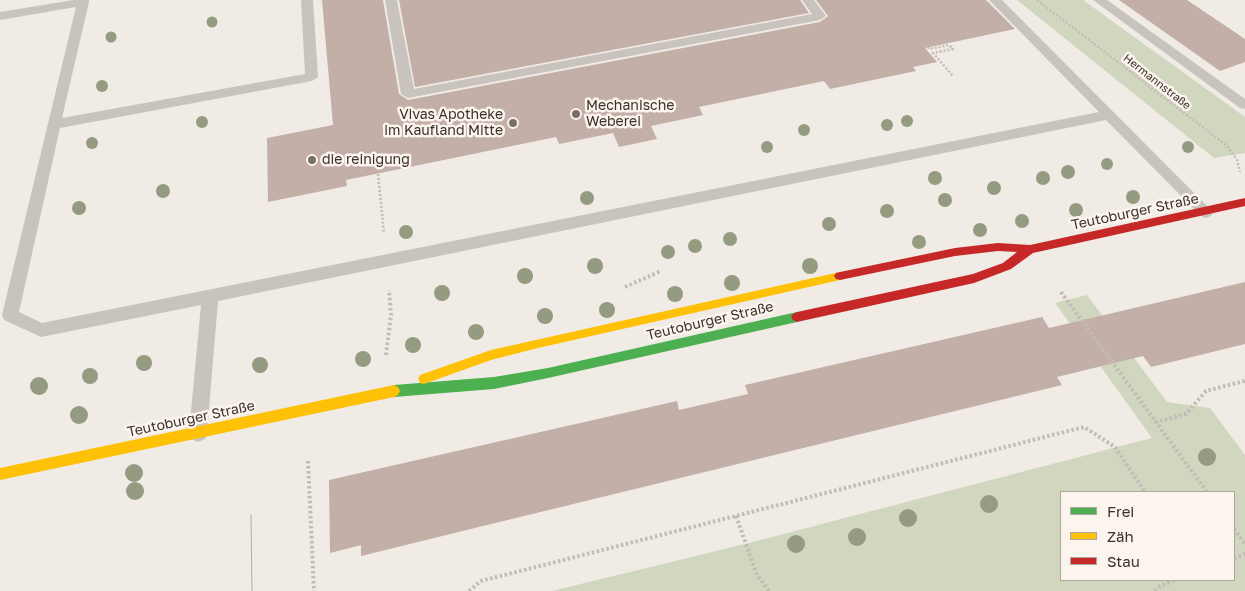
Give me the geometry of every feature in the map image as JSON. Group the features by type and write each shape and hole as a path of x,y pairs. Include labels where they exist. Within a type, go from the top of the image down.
{"street":[{"name":"Teutoburger Straße","path":"0,474 387,392 491,355 767,292 955,252 998,247 1030,249 1245,202"},
{"name":"Teutoburger Straße","path":"387,392 494,383 974,278 1007,266 1030,249"}],"lane":[{"path":"55,124 312,77 307,0"},
{"path":"391,0 408,94 820,16 808,0"},
{"path":"995,0 1206,212"},
{"path":"1100,0 1245,105"},
{"path":"0,16 83,1 10,315 41,330 1110,115"},
{"path":"198,433 210,296"}],"path":[{"name":"Hermannstraße","path":"1037,0 1227,146 1237,160 1241,176"},
{"path":"928,47 930,49 950,45 953,49 933,53 953,76"},
{"path":"1061,292 1206,491"},
{"path":"385,361 391,315"},
{"path":"1155,422 1186,414 1206,391 1245,381"},
{"path":"469,591 481,580 1084,427 1115,447 1144,491"},
{"path":"308,460 314,591"},
{"path":"736,516 757,575 769,591"},
{"path":"1235,530 1245,544"},
{"path":"1155,591 1160,586 1172,581"}],"green space":[{"path":"1017,0 1083,0 1245,117 1245,153 1214,158"},
{"path":"1087,295 1167,402 1210,408 1245,455 1245,591 552,591 745,544 1152,438 1055,303"}],"building":[{"path":"322,0 383,0 399,94 408,100 820,22 828,16 816,0 986,0 1015,29 925,48 937,62 913,67 916,71 830,89 824,81 699,107 703,115 651,126 657,139 619,147 613,133 559,144 556,137 346,180 347,186 268,202 267,138 333,125"},
{"path":"399,0 800,0 809,13 415,87"},
{"path":"1119,0 1187,0 1245,39 1245,62 1220,71"},
{"path":"1245,282 1245,344 1151,367 1143,356 1057,377 1062,385 361,556 361,545 330,553 329,480 677,401 679,410 748,394 745,385 1042,317 1049,328"}],"tram line":[{"path":"251,515 252,591"}],"traffic: fast":[{"path":"394,391 494,383 548,373 797,317"}],"traffic: slow":[{"path":"424,379 491,355 538,343 840,276"},
{"path":"0,474 394,391"}],"traffic: jam":[{"path":"840,276 955,252 998,247 1030,249 1245,202"},
{"path":"797,317 974,278 1007,266 1030,249"}],"place":[{"name":"Mechanische Weberei","path":"576,114"},
{"name":"Vivas Apotheke im Kaufland Mitte","path":"513,123"},
{"name":"die reinigung","path":"312,160"}]}
